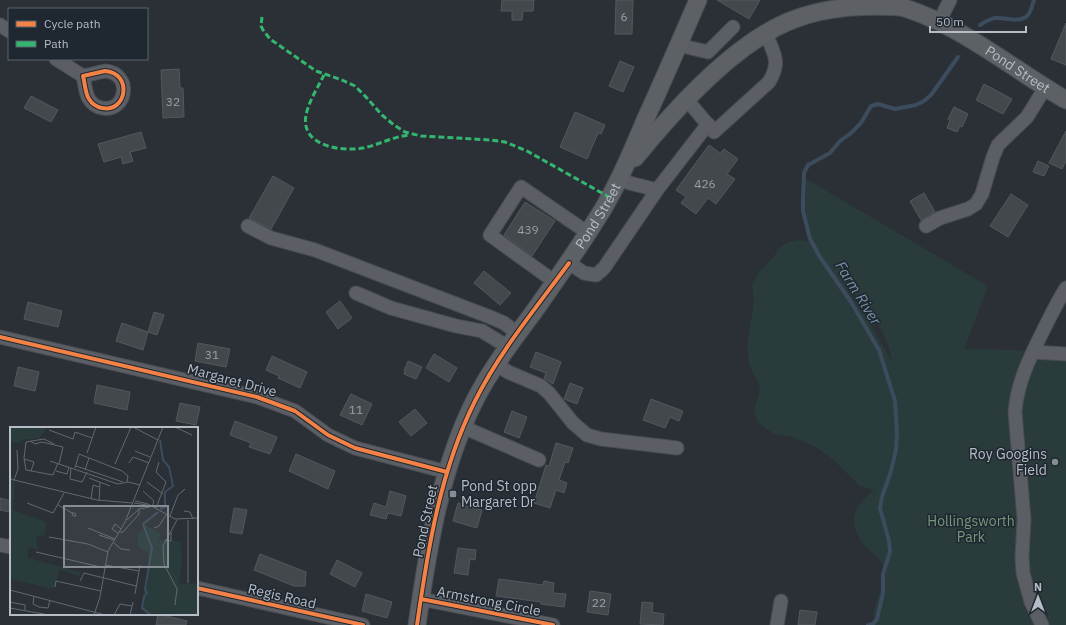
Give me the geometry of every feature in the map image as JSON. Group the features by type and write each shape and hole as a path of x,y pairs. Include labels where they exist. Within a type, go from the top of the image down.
{"main road":[{"name":"Pond Street","path":"417,625 434,522 447,472 463,427 496,364 569,263 618,180 698,0"},
{"name":"Pond Street","path":"872,0 901,2 978,44 1066,100"},
{"path":"618,180 652,138 687,100 721,67 766,33 795,18 825,11 901,2"}],"street":[{"path":"939,22 950,0"},
{"path":"678,45 708,52 733,27"},
{"path":"687,100 714,132 769,82 774,73 776,64 775,54 766,33"},
{"path":"58,60 83,76"},
{"path":"926,226 940,218 968,209 976,204 982,194 993,157 998,146 1002,140 1022,122 1045,88"},
{"path":"569,263 584,273 596,275 604,268 657,190 708,124"},
{"path":"618,180 657,190"},
{"path":"555,282 490,236 521,186 588,233"},
{"path":"248,226 271,238 315,250 490,317 504,323 518,334"},
{"path":"1042,625 1030,597 1023,573 1022,557 1024,514 1015,423 1017,395 1023,376 1033,352 1066,288"},
{"path":"356,292 392,308 456,326 482,331 508,347"},
{"name":"Margaret Drive","path":"0,337 257,397 294,410 328,435 355,448 447,472"},
{"path":"1033,352 1066,354"},
{"path":"496,364 508,372 541,386 549,393 573,423 587,435 676,448"},
{"path":"463,427 539,460"},
{"path":"0,545 10,548"},
{"name":"Regis Road","path":"198,588 363,625"},
{"name":"Armstrong Circle","path":"421,599 553,625"},
{"path":"777,625 781,601"}],"green space":[{"name":"Hollingsworth Park","path":"803,177 988,286 964,349 1066,351 1066,625 874,625 874,609 882,585 884,571 880,561 860,540 855,527 854,515 860,504 874,490 860,486 831,458 816,447 792,437 774,434 757,422 754,409 760,385 753,374 749,362 747,346 754,301 752,284 759,272 771,260 781,246 788,242 799,240 811,242 803,210","holes":["845,286 854,293 876,321 888,345 892,362 863,311"]}],"building":[{"path":"502,0 534,0 533,11 523,11 522,20 512,20 512,11 501,11"},
{"path":"616,0 633,0 632,34 615,34"},
{"path":"717,0 760,0 749,19"},
{"path":"1066,23 1066,65 1051,59"},
{"path":"620,61 634,67 623,92 609,86"},
{"path":"179,69 180,88 183,88 184,117 163,118 161,70"},
{"path":"984,84 1012,99 1003,114 976,100"},
{"path":"31,96 58,110 51,122 24,108"},
{"path":"954,107 968,114 962,127 960,126 957,132 947,128 950,120 948,119"},
{"path":"575,112 605,125 601,134 598,133 587,159 560,147"},
{"path":"1066,131 1066,161 1062,169 1049,163"},
{"path":"141,132 146,148 130,152 133,161 123,164 121,157 104,162 98,144"},
{"path":"709,145 720,153 724,149 738,159 727,174 735,179 716,204 708,198 696,214 681,203 686,197 676,190"},
{"path":"1038,161 1049,166 1044,176 1033,172"},
{"path":"273,176 294,188 271,229 249,218"},
{"path":"924,193 935,212 921,220 910,201"},
{"path":"1011,194 1028,205 1008,237 990,226"},
{"path":"525,202 555,221 532,256 504,235"},
{"path":"484,271 511,293 500,305 474,283"},
{"path":"340,301 352,318 338,329 326,312"},
{"path":"28,302 62,311 58,327 24,319"},
{"path":"154,312 164,315 157,335 148,332"},
{"path":"122,323 148,332 143,350 116,341"},
{"path":"198,343 230,349 226,367 195,361"},
{"path":"536,352 561,362 553,384 544,378 546,373 530,367"},
{"path":"434,354 457,368 449,382 426,368"},
{"path":"272,356 307,372 300,388 278,378 279,376 266,370"},
{"path":"408,361 422,367 416,379 404,374"},
{"path":"18,367 39,372 35,391 14,386"},
{"path":"570,383 583,388 577,404 564,399"},
{"path":"97,385 130,392 127,410 94,403"},
{"path":"351,394 372,404 362,425 340,415"},
{"path":"651,399 683,411 679,421 670,417 665,428 643,420"},
{"path":"180,403 200,407 196,425 176,421"},
{"path":"415,409 427,423 411,436 399,422"},
{"path":"512,411 527,417 519,438 504,432"},
{"path":"235,421 277,437 270,454 249,447 251,443 230,435"},
{"path":"556,443 573,448 568,463 565,462 559,480 567,483 564,493 556,490 550,508 534,503 546,465 549,466"},
{"path":"296,454 335,471 328,489 289,471"},
{"path":"390,491 406,496 401,516 388,513 386,519 370,515 374,503 386,507"},
{"path":"0,498 10,501 10,512 0,510"},
{"path":"458,503 482,510 477,528 453,521"},
{"path":"234,508 247,510 242,534 230,532"},
{"path":"458,548 476,550 475,560 470,559 468,575 454,573"},
{"path":"260,554 306,572 305,586 294,586 254,570"},
{"path":"337,560 362,573 355,587 330,574"},
{"path":"499,579 543,585 544,581 554,583 553,593 566,594 564,607 541,604 541,602 496,596"},
{"path":"590,591 611,594 608,615 587,612"},
{"path":"366,594 392,602 387,618 362,611"},
{"path":"642,602 653,603 652,612 664,614 663,625 640,624"},
{"path":"800,610 817,612 815,625 798,625"},
{"path":"158,615 187,621 186,625 156,625"}],"waterway":[{"name":"Farm River","path":"980,25 995,18 1015,20 1022,19 1029,14 1034,0"},
{"name":"Farm River","path":"868,625 873,624 877,619 883,593 883,574 890,552 889,541 880,508 896,450 897,434 895,401 879,350 851,302 820,257 810,239 803,211 804,173 808,165 830,153 840,141 851,133 861,123 871,106 878,104 895,109 916,105 924,101 931,95 958,57"}],"marked path":[{"path":"262,17 261,26 270,39 316,71 355,86 382,115 405,132 421,136 505,142 527,151 609,197"},
{"path":"324,75 311,99 306,115 306,125 309,134 316,140 324,145 344,149 354,149 369,147 398,137 410,135"}],"cycle path":[{"path":"105,71 114,73 120,78 123,85 121,99 117,105 110,108 100,108 90,101 83,76 105,71"},
{"path":"417,625 437,510 444,482 463,428 475,401 507,347 569,263"},
{"path":"0,337 257,397 295,411 328,435 355,448 447,472"},
{"path":"198,588 363,625"},
{"path":"421,599 553,625"}],"place":[{"name":"Roy Googins Field","path":"1055,462"},
{"name":"Pond St opp Margaret Dr","path":"453,494"}]}
